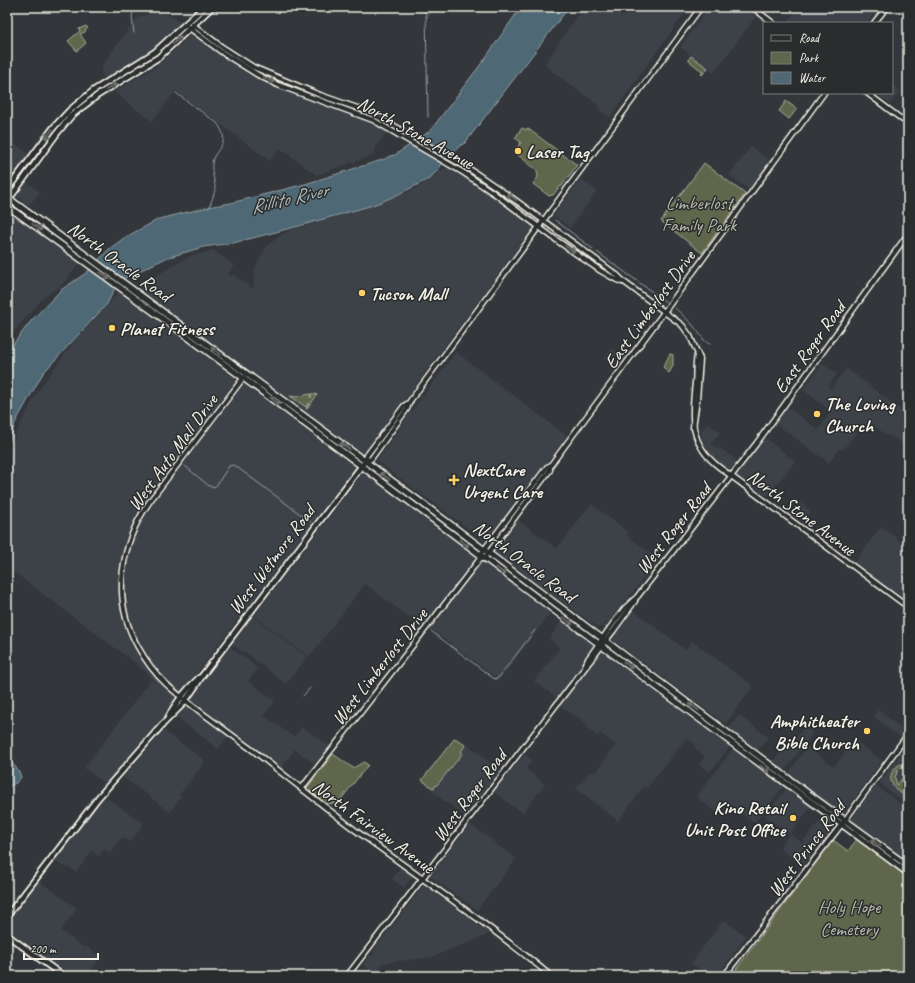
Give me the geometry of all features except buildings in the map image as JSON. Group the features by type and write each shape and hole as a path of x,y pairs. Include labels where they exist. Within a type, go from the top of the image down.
{"highway":[{"name":"North Oracle Road","path":"8,199 158,308 362,466 424,512 481,558 521,585 661,690 843,822 908,866"},
{"name":"North Oracle Road","path":"7,206 428,507 665,685 908,873"},
{"path":"72,252 77,252 90,261 93,260"},
{"path":"130,294 133,293 152,307 158,308"},
{"path":"395,491 403,493 423,508 428,507"},
{"path":"424,512 429,512 450,527 455,528"},
{"path":"521,585 540,596 544,595"},
{"path":"540,600 544,598 555,606 563,609"},
{"path":"661,690 665,685"}],"main road":[{"path":"7,190 54,126 70,110 93,91 142,62 159,49 204,7"},
{"path":"8,199 72,115 92,98 146,65 164,52 212,7"},
{"name":"West Wetmore Road","path":"7,916 98,798 166,721 192,685 202,676 365,461"},
{"path":"7,935 63,976"}],"street":[{"name":"West Wetmore Road","path":"365,461 371,459 407,408 410,401 701,7"},
{"path":"752,7 772,22"},
{"path":"876,22 887,7"},
{"name":"North Stone Avenue","path":"187,23 253,67 320,95 363,110 382,119 448,164 486,187 601,271 624,282"},
{"name":"East Limberlost Drive","path":"610,386 823,94"},
{"path":"868,94 908,124"},
{"name":"North Stone Avenue","path":"411,139 471,170 508,194 682,325 690,336 700,359 700,372 693,427 702,451 710,460 730,476 908,607"},
{"name":"East Roger Road","path":"730,476 784,406 908,234"},
{"name":"West Auto Mall Drive","path":"183,699 170,689 152,670 136,645 128,627 122,593 124,557 132,533 143,511 245,375"},
{"name":"West Limberlost Drive","path":"486,551 521,510 550,470 550,466 610,386"},
{"name":"West Limberlost Drive","path":"301,789 481,558 546,467 550,466"},
{"name":"West Roger Road","path":"347,976 584,668 588,659 629,611 637,597 730,476"},
{"path":"538,479 540,484"},
{"path":"519,504 521,510"},
{"name":"North Fairview Avenue","path":"183,699 255,752 301,789 516,948 551,976"},
{"name":"West Prince Road","path":"724,976 843,822 908,734"}],"shaded area":[{"path":"586,7 689,7 610,117 599,109 598,105 548,68 545,64 572,23"},
{"path":"709,7 743,7 756,16 714,73 680,47"},
{"path":"798,7 879,7 868,22 788,22"},
{"path":"154,12 167,14 177,20 182,26 150,54 106,81 101,70 107,58 139,17"},
{"path":"193,34 217,52 265,81 310,100 360,117 387,131 377,145 374,155 316,175 280,148 270,161 176,91 152,121 114,92 155,67"},
{"path":"893,86 900,91 890,104 881,97 883,94 893,94"},
{"path":"7,138 28,154 7,182"},
{"path":"751,147 770,161 750,190 729,175"},
{"path":"448,166 489,192 534,226 363,456 134,288 191,256 213,250 234,265 228,274 231,276 233,274 253,289 255,269 261,256 268,245 278,237 288,231 400,196 419,187"},
{"path":"581,179 597,191 570,228 554,215"},
{"path":"27,182 40,192 29,205 17,196"},
{"path":"7,209 81,261 60,287 42,299 9,337 7,337"},
{"path":"119,292 355,467 151,732 105,784 84,768 151,680 158,685 145,671 130,659 7,567 7,460 18,429 36,394 72,344"},
{"path":"612,348 626,357 617,369 604,359"},
{"path":"456,352 567,436 512,510 496,526 485,541 377,461 405,420"},
{"path":"822,364 837,374 828,387 831,389 846,368 908,415 908,451 905,448 906,446 868,422 862,431 859,429 843,450 840,448 829,463 775,423 787,407 818,430 831,411 803,390"},
{"path":"708,423 720,432 711,444 718,449 720,448 737,461 730,469 714,458 703,442 701,432"},
{"path":"764,437 795,461 768,496 737,476 737,473"},
{"path":"364,472 476,557 422,627 365,584 309,657 254,616"},
{"path":"800,503 811,511 803,522 792,514"},
{"path":"591,504 628,532 626,535 659,560 604,627 598,627 494,553 493,549 516,518 557,549"},
{"path":"881,527 908,547 908,571 906,574 908,575 908,603 854,563"},
{"path":"483,561 532,598 552,611 499,680 430,628"},
{"path":"633,610 686,650 692,641 753,686 726,724 665,679 669,672 664,678 611,639"},
{"path":"253,617 307,657 286,684 244,651 243,652 232,644"},
{"path":"563,619 596,644 576,676 558,699 534,681 560,648 549,639"},
{"path":"230,647 258,668 248,681 275,701 264,716 294,737 302,727 330,747 316,765 295,749 281,768 190,699"},
{"path":"602,649 729,746 710,772 699,764 705,756 694,747 695,744 686,738 647,788 644,786 618,821 576,788 591,770 595,773 616,745 600,733 597,736 586,727 587,724 560,705"},
{"path":"186,705 228,736 218,749 177,717"},
{"path":"878,710 904,730 900,737 873,716"},
{"path":"739,715 768,737 757,752 730,731 729,728"},
{"path":"804,727 813,733 785,770 781,770 773,763 774,761 784,747 788,749"},
{"path":"164,731 204,760 204,763 179,795 181,797 170,812 123,777"},
{"path":"454,737 468,745 500,770 464,816 421,781"},
{"path":"854,740 882,761 843,814 788,774 807,747 834,767"},
{"path":"908,744 908,805 884,787 880,782"},
{"path":"733,749 782,784 783,787 754,823 729,804 720,815 696,797"},
{"path":"525,754 532,760 526,768 545,785 524,811 521,812 494,792"},
{"path":"875,785 908,809 908,863 851,820"},
{"path":"786,789 812,806 790,834 765,816"},
{"path":"106,797 144,824 130,842 122,837 110,853 104,849 98,856 92,851 76,872 69,867 63,867 55,860 86,819"},
{"path":"824,815 835,824 803,866 779,848 790,834 802,843"},
{"path":"470,824 516,859 477,910 430,876"},
{"path":"402,866 414,875 404,888 392,879"},
{"path":"39,881 77,908 61,931 84,948 86,946 101,957 86,976 71,976 7,930 7,923"},
{"path":"424,885 490,934 432,957 382,963 383,964 375,975 363,965 370,955 372,956 374,954 373,951"},
{"path":"724,920 746,936 717,976 709,976 691,963"}],"green space":[{"path":"86,26 88,28 85,32 80,34 86,43 77,51 68,41 80,31 79,29"},
{"path":"691,56 708,68 702,75 701,74 703,72 688,60"},
{"path":"786,101 797,109 789,119 779,111"},
{"path":"522,128 526,130 527,128 577,165 561,187 560,186 553,195 549,196 533,184 538,177 537,170 514,152 521,142 515,138"},
{"name":"Limberlost Family Park","path":"704,163 745,194 702,253 661,221"},
{"path":"670,354 673,355 673,366 669,373 663,367"},
{"path":"310,394 311,398 311,394 317,395 307,409 309,403 306,407 290,396 297,397"},
{"path":"455,738 465,745 461,752 463,753 437,785 434,788 431,787 422,780"},
{"path":"333,754 353,768 364,762 368,765 338,803 325,804 307,790 307,788"},
{"path":"904,763 908,763 908,767 898,769 895,778 897,785 908,771 908,798 896,789 891,781 892,773 896,767"},
{"name":"Holy Hope Cemetery","path":"857,839 908,878 908,976 731,976 833,840 848,851"}],"water":[{"name":"Rillito River","path":"521,7 569,7 465,143 439,166 440,168 429,179 373,205 233,243 203,247 166,258 125,278 114,290 107,304 43,373 15,423 7,449 7,352 31,321 61,290 86,273 109,249 124,238 159,219 231,203 305,184 395,155 430,131 484,60"},
{"path":"7,760 16,767 21,777 7,790"}],"pier":[{"path":"418,137 452,157 444,165 409,144"}],"waterway":[{"path":"134,7 132,17 134,33"},
{"path":"422,7 426,14 428,117"},
{"path":"427,17 431,12 440,10"},
{"path":"176,93 217,123 222,131 223,142 213,159 212,168 215,190 209,208"},
{"path":"555,220 593,249"},
{"path":"597,252 666,302"},
{"path":"674,307 692,324 705,341 710,344"},
{"path":"185,466 212,487 216,486 229,466 234,465 311,522"},
{"path":"431,631 496,679 535,630"},
{"path":"303,696 310,688"}],"place":[{"name":"Laser Tag","path":"518,151"},
{"name":"Tucson Mall","path":"362,293"},
{"name":"Planet Fitness","path":"112,328"},
{"name":"The Loving Church","path":"817,414"},
{"name":"NextCare Urgent Care","path":"454,480"},
{"name":"Amphitheater Bible Church","path":"867,731"},
{"name":"Kino Retail Unit Post Office","path":"793,818"}]}
